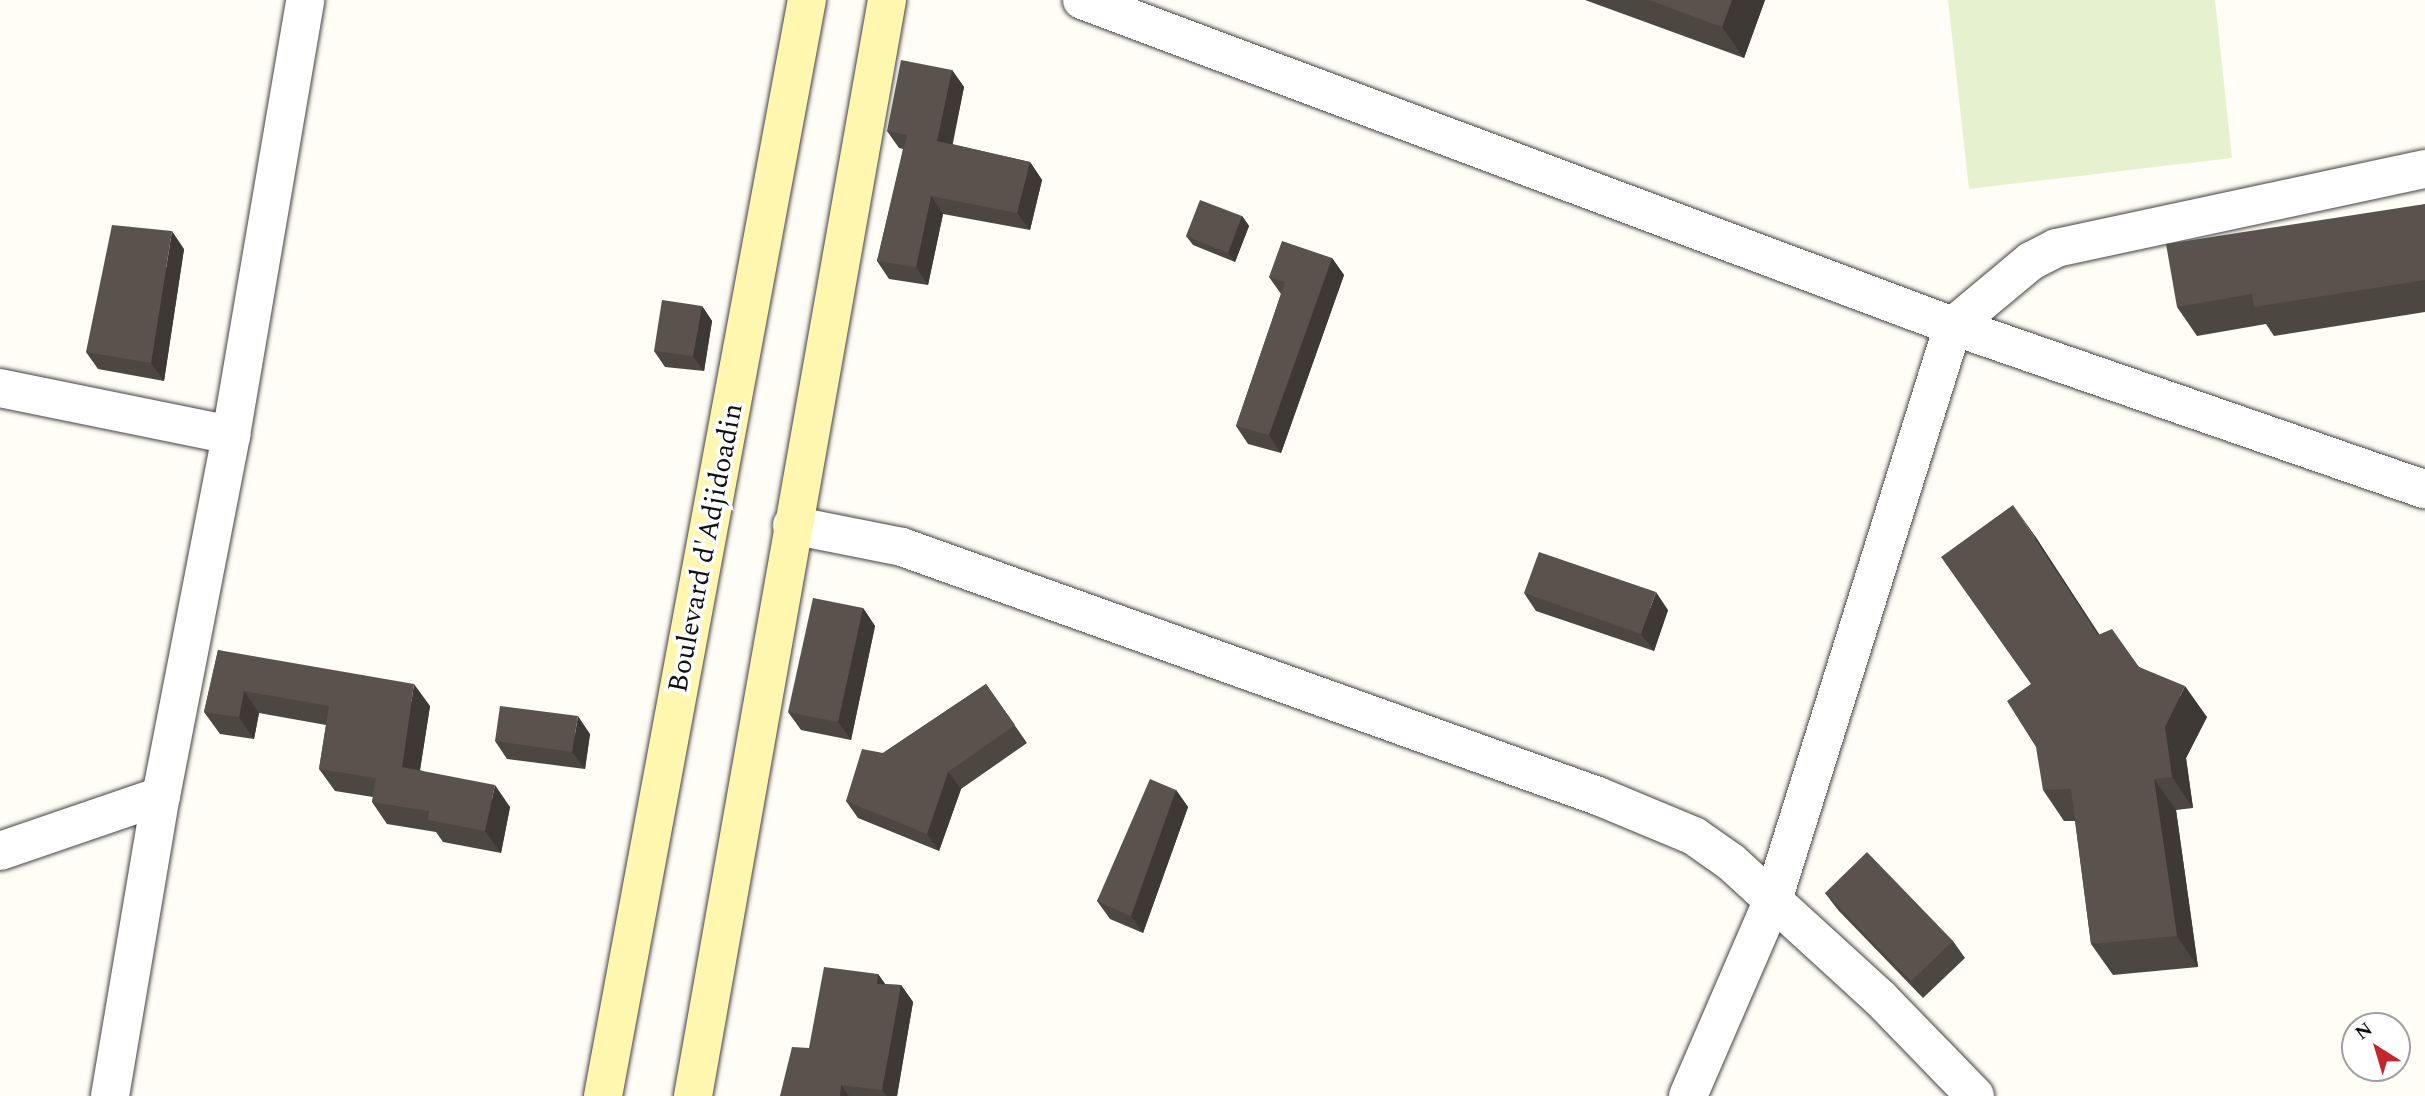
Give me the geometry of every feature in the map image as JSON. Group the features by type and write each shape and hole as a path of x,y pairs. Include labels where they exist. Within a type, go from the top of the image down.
{"main road":[{"name":"Boulevard d'Adjidoadin","path":"603,1096 807,0"},
{"path":"693,1096 887,0"}],"street":[{"path":"110,1096 161,796 232,435 305,0"},
{"path":"1082,0 1144,12 1953,326 2425,489"},
{"path":"1688,1096 1773,900 1953,326 2031,261 2056,248 2425,169"},
{"path":"0,388 232,435"},
{"path":"792,525 902,547 1598,796 1694,836 1731,862 1881,999 1975,1096"},
{"path":"0,851 161,796"}],"green space":[{"path":"1948,0 2215,0 2232,158 1969,189"}],"building":[{"path":"1649,0 1732,0 1722,27"},
{"path":"901,60 952,70 937,141 1030,162 1017,213 931,196 916,267 877,261 907,135 887,131"},
{"path":"1200,200 1242,216 1228,253 1186,236"},
{"path":"2425,204 2425,280 2254,307 2252,294 2177,307 2166,244"},
{"path":"112,225 172,231 151,363 86,352"},
{"path":"1282,241 1332,258 1269,435 1236,426 1285,282 1269,277"},
{"path":"662,300 702,306 693,356 654,351"},
{"path":"2013,505 2098,635 2112,629 2139,667 2185,686 2165,727 2172,777 2154,779 2177,936 2091,944 2071,789 2043,790 2036,747 2007,701 2031,684 1941,557"},
{"path":"1539,552 1656,592 1641,634 1524,593"},
{"path":"813,598 863,608 838,722 788,712"},
{"path":"218,650 414,684 402,767 495,785 485,831 428,820 429,811 372,802 376,778 319,769 329,706 244,691 239,717 204,712"},
{"path":"986,684 1015,725 948,772 927,834 846,801 862,749 883,753"},
{"path":"500,706 578,716 572,752 495,741"},
{"path":"1150,779 1176,790 1131,916 1097,901"},
{"path":"1867,852 1953,941 1911,981 1825,893"},
{"path":"824,967 878,974 877,984 901,985 882,1090 841,1085 840,1096 780,1096 792,1047 809,1048"}]}
